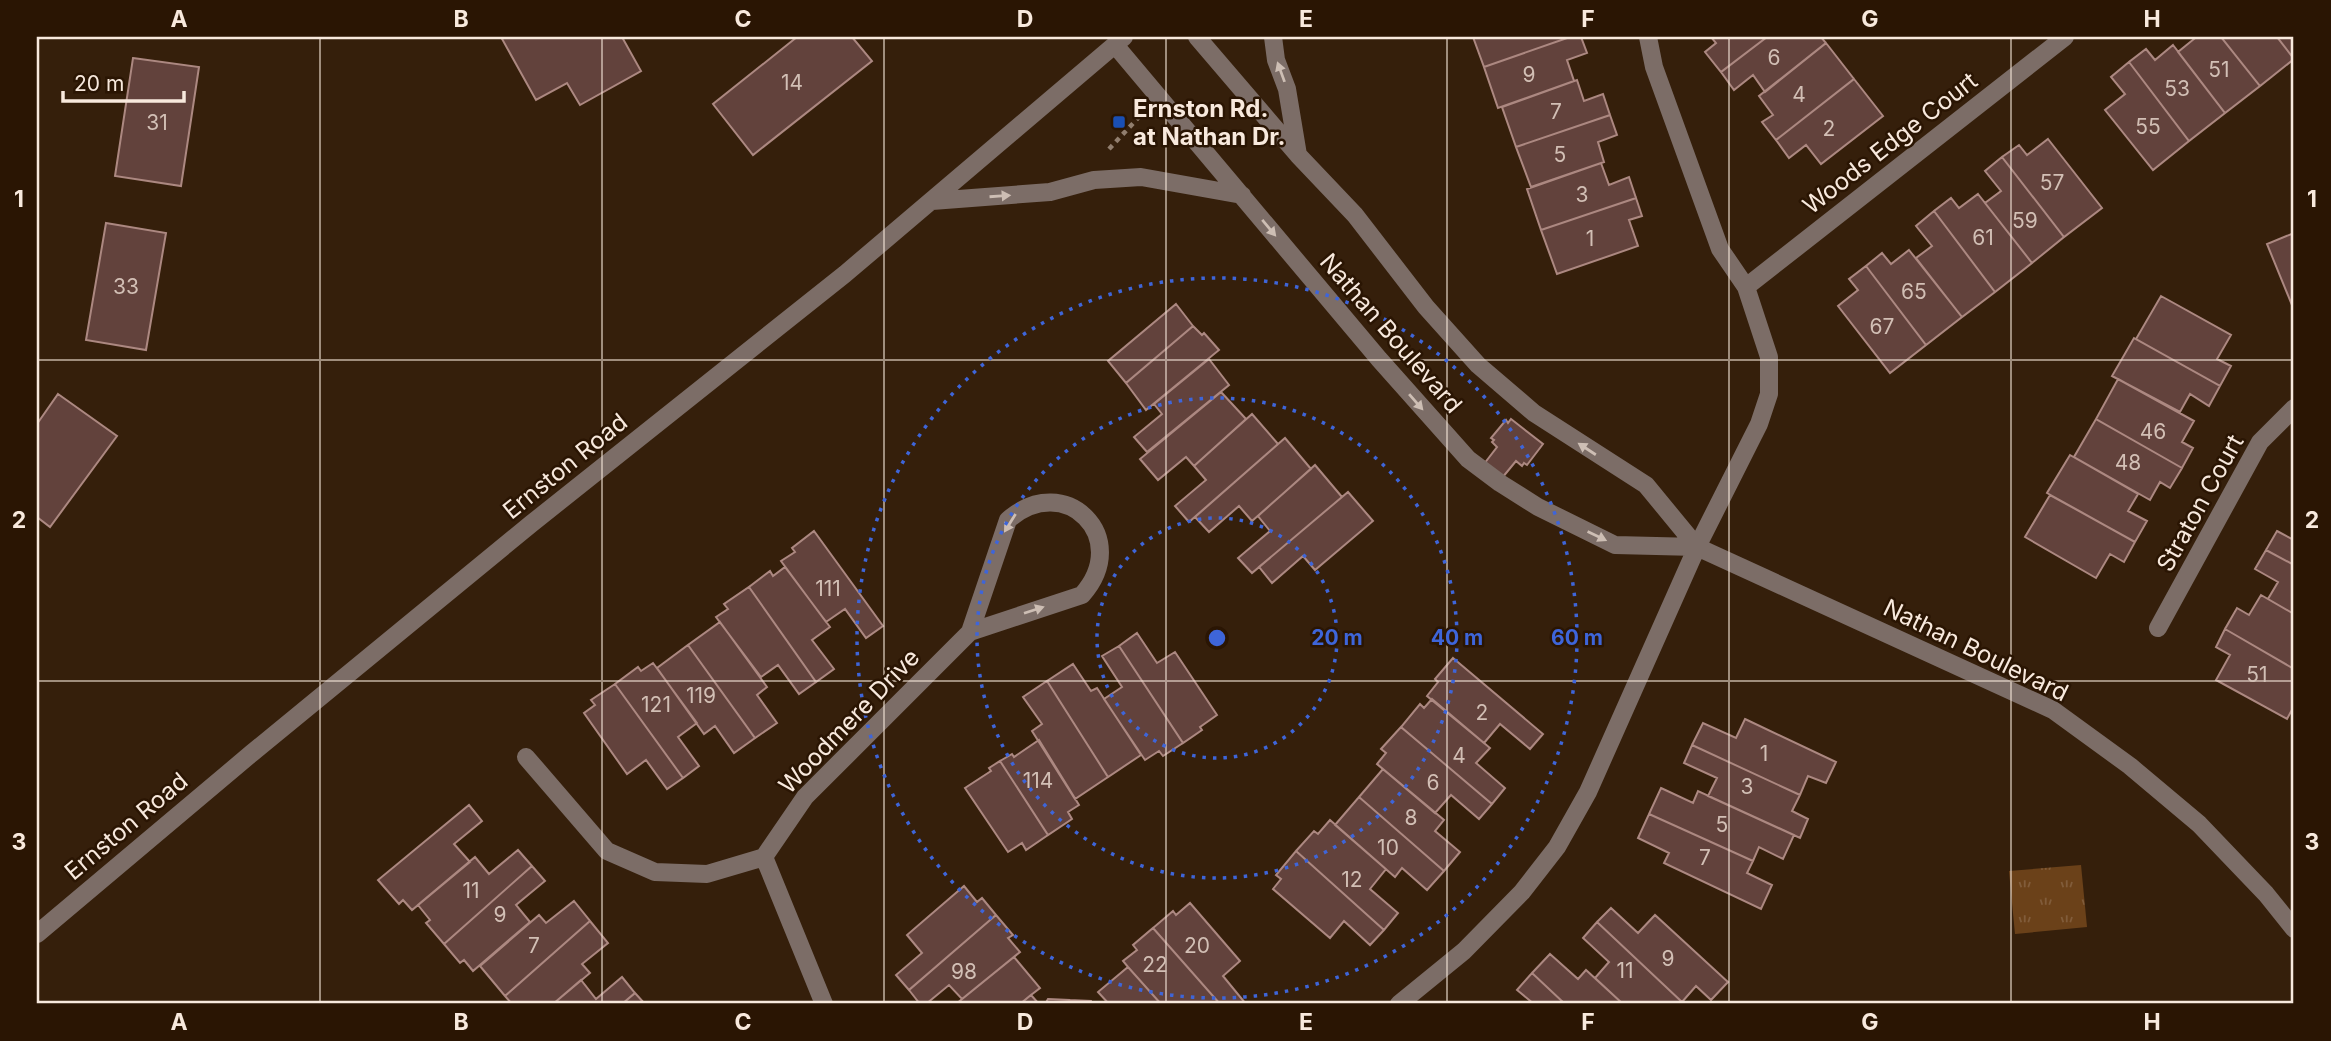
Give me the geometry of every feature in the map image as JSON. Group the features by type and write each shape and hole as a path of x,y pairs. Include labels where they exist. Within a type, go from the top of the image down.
{"street":[{"name":"Nathan Boulevard","path":"1197,37 1298,155 1355,215 1426,307 1478,365 1534,413 1646,485 1697,547"},
{"path":"1273,37 1276,60 1287,89 1298,155"},
{"path":"1399,1004 1464,951 1522,892 1557,847 1588,792 1697,547 1759,424 1769,394 1769,357 1746,287 1720,249 1654,67 1648,37"},
{"name":"Woods Edge Court","path":"1746,287 2065,37"},
{"name":"Nathan Boulevard","path":"1119,41 1242,195 1434,422 1479,467 1500,483 1538,507 1615,545 1697,547 2053,710 2130,766 2199,824 2266,894 2294,929"},
{"name":"Ernston Road","path":"37,934 251,753 542,515 845,274 1119,41"},
{"path":"932,201 1050,192 1094,180 1141,177 1242,195"},
{"name":"Straton Court","path":"2158,628 2260,442 2294,408"},
{"name":"Woodmere Drive","path":"764,856 805,797 970,632 1008,520 1021,509 1038,503 1056,502 1072,506 1087,517 1097,532 1101,557 1094,582 1082,595 970,632"},
{"path":"526,757 607,851 655,872 707,874 764,856 824,1004"}],"path":[{"path":"1109,150 1145,111"}],"green space":[{"path":"2081,865 2087,927 2015,934 2009,871"}],"building":[{"path":"501,37 622,37 641,71 580,105 567,83 536,100"},
{"path":"797,37 852,37 872,61 753,155 713,104"},
{"path":"1473,37 1570,37 1484,67"},
{"path":"1570,37 1581,37 1587,53 1567,60 1574,81 1498,108 1484,67"},
{"path":"1711,37 1767,37 1721,72 1705,52 1716,43"},
{"path":"1767,37 1821,37 1826,43 1765,92 1753,75 1734,90 1721,72"},
{"path":"2192,37 2221,37 2260,86 2225,113 2178,52 2194,39"},
{"path":"2221,37 2277,37 2294,59 2260,86"},
{"path":"2277,37 2294,37 2294,59"},
{"path":"1826,43 1854,79 1776,140 1762,122 1773,115 1759,96"},
{"path":"2173,45 2225,113 2189,141 2129,62 2146,49 2155,60"},
{"path":"133,58 199,67 181,186 115,176"},
{"path":"2129,62 2189,141 2153,170 2105,110 2125,94 2111,77"},
{"path":"1854,79 1883,116 1821,164 1806,145 1789,158 1776,140"},
{"path":"1577,80 1584,101 1603,94 1610,115 1516,147 1502,107"},
{"path":"1610,115 1617,135 1598,142 1604,162 1531,187 1516,147"},
{"path":"2048,139 2102,208 2064,237 2002,157 2019,145 2027,155"},
{"path":"2002,157 2064,237 2032,263 1985,203 2001,191 1985,171"},
{"path":"1601,163 1609,185 1629,177 1636,198 1541,230 1527,189"},
{"path":"1978,194 2032,263 1995,292 1934,211 1951,198 1959,208"},
{"path":"1636,198 1642,216 1629,220 1638,246 1557,274 1541,230"},
{"path":"1934,211 1995,292 1962,317 1916,258 1932,246 1916,226"},
{"path":"106,223 166,233 146,350 86,340"},
{"path":"2294,233 2294,310 2267,244"},
{"path":"1909,250 1962,317 1926,345 1866,266 1882,253 1891,264"},
{"path":"1866,266 1926,345 1890,373 1838,306 1858,290 1849,279"},
{"path":"2161,296 2231,335 2217,359 2231,366 2220,386 2136,339"},
{"path":"1176,304 1193,326 1126,383 1108,361"},
{"path":"1193,326 1202,335 1204,333 1219,350 1146,410 1126,383"},
{"path":"2134,338 2220,386 2209,406 2190,394 2180,412 2112,376"},
{"path":"1209,359 1229,385 1147,452 1134,437 1162,414 1154,404"},
{"path":"2118,379 2194,421 2182,442 2193,448 2182,468 2096,419"},
{"path":"1221,392 1246,419 1194,466 1186,457 1158,480 1140,459"},
{"path":"58,394 117,436 50,527 37,517 37,424"},
{"path":"1252,414 1278,444 1189,522 1175,506 1206,480 1194,466"},
{"path":"1511,419 1543,444 1527,465 1524,463 1522,466 1516,461 1502,478 1484,464 1497,447 1491,438 1506,420 1508,423"},
{"path":"2096,419 2182,468 2170,488 2160,482 2150,500 2074,457"},
{"path":"1285,438 1311,469 1252,521 1239,506 1209,532 1195,517"},
{"path":"2070,455 2138,494 2128,511 2147,521 2135,542 2047,493"},
{"path":"1315,465 1342,497 1252,573 1238,558 1270,531 1258,516"},
{"path":"1348,492 1373,521 1315,570 1303,556 1272,583 1259,567"},
{"path":"2050,495 2135,542 2124,562 2110,554 2096,578 2025,537"},
{"path":"814,531 883,626 866,638 845,609 826,622 781,561 795,552 792,548"},
{"path":"2277,531 2294,540 2294,565 2266,550"},
{"path":"2266,550 2294,565 2294,614 2268,599 2278,582 2255,569"},
{"path":"785,567 830,627 812,640 834,669 816,682 749,587 770,571 773,576"},
{"path":"749,587 816,682 799,694 778,665 761,677 716,617 728,609 724,604"},
{"path":"2261,595 2294,614 2294,669 2225,629 2237,608 2249,615"},
{"path":"720,622 767,687 757,695 777,723 755,738 688,645"},
{"path":"2225,629 2294,669 2294,706 2287,719 2216,680 2230,655 2216,647"},
{"path":"1137,633 1157,663 1175,652 1217,715 1183,743 1119,646"},
{"path":"688,645 755,738 734,753 715,726 704,734 657,668"},
{"path":"1119,646 1183,743 1163,756 1159,751 1145,760 1104,699 1122,687 1102,656"},
{"path":"1453,658 1543,734 1530,749 1500,724 1484,743 1427,696 1438,682 1435,679"},
{"path":"653,663 697,723 678,737 699,766 683,778 615,684 638,667 641,671"},
{"path":"1073,664 1091,691 1097,688 1141,755 1108,777 1047,681"},
{"path":"1047,681 1108,777 1075,799 1032,731 1042,724 1023,697"},
{"path":"615,684 683,778 667,789 646,760 627,774 584,713 595,705 591,700"},
{"path":"1432,699 1490,748 1476,763 1505,788 1492,804 1401,727 1420,704 1424,708"},
{"path":"1745,719 1836,762 1826,783 1808,776 1800,795 1692,745 1703,723 1736,738"},
{"path":"1401,727 1492,804 1479,819 1451,795 1435,813 1377,764 1386,753 1381,749"},
{"path":"1039,740 1079,805 1068,812 1072,819 1048,835 1000,761 1012,754 1014,757"},
{"path":"1692,745 1800,795 1792,811 1808,819 1800,838 1708,796 1717,778 1684,763"},
{"path":"1000,761 1048,835 1026,850 1022,843 1008,852 965,788 991,771 989,768"},
{"path":"1383,769 1444,820 1435,831 1460,852 1444,871 1359,797"},
{"path":"1661,788 1693,803 1698,791 1794,835 1783,859 1759,847 1753,861 1649,814"},
{"path":"1359,797 1444,871 1427,890 1402,868 1395,877 1335,825"},
{"path":"469,805 482,821 454,844 470,862 412,910 403,900 399,904 378,880"},
{"path":"1649,814 1753,861 1747,873 1772,885 1761,909 1664,863 1669,853 1638,838"},
{"path":"1330,820 1386,869 1370,889 1398,913 1384,930 1296,851 1314,831 1318,834"},
{"path":"518,850 532,866 444,944 426,923 430,920 418,905 475,857 489,874"},
{"path":"1296,851 1384,930 1370,945 1344,921 1330,938 1273,889 1281,879 1276,875"},
{"path":"532,866 545,881 516,905 530,922 473,971 464,960 460,963 444,944"},
{"path":"964,886 977,902 982,898 996,915 909,990 896,975 922,953 907,935"},
{"path":"574,901 590,921 505,996 480,966 539,915 546,923"},
{"path":"1190,903 1240,961 1223,976 1246,1004 1220,1004 1153,928 1173,911 1176,915"},
{"path":"1611,908 1638,933 1655,915 1728,982 1711,1000 1696,986 1682,1002 1597,922"},
{"path":"996,915 1013,935 1008,938 1020,952 962,999 949,985 926,1004 920,1004 909,990"},
{"path":"590,921 608,943 582,964 590,973 553,1004 512,1004 505,996"},
{"path":"1597,922 1682,1002 1623,1004 1595,978 1609,962 1583,938"},
{"path":"1153,928 1220,1004 1161,1004 1128,967 1123,961 1137,950 1133,945"},
{"path":"1550,954 1578,979 1586,970 1623,1004 1565,1004 1532,973"},
{"path":"1014,957 1040,988 1020,1004 956,1004"},
{"path":"1128,967 1161,1004 1109,1004 1098,992"},
{"path":"1532,973 1565,1004 1534,1004 1517,990"},
{"path":"622,977 635,993 622,1004 553,1004 581,980 596,999"},
{"path":"635,993 645,1004 622,1004"},
{"path":"1031,995 1039,1004 1020,1004"},
{"path":"1048,999 1069,1000 1068,1004 1045,1004"},
{"path":"1069,1000 1091,1001 1092,1004 1068,1004"}],"place":[{"name":"Ernston Rd. at Nathan Dr.","path":"1119,122"}]}
